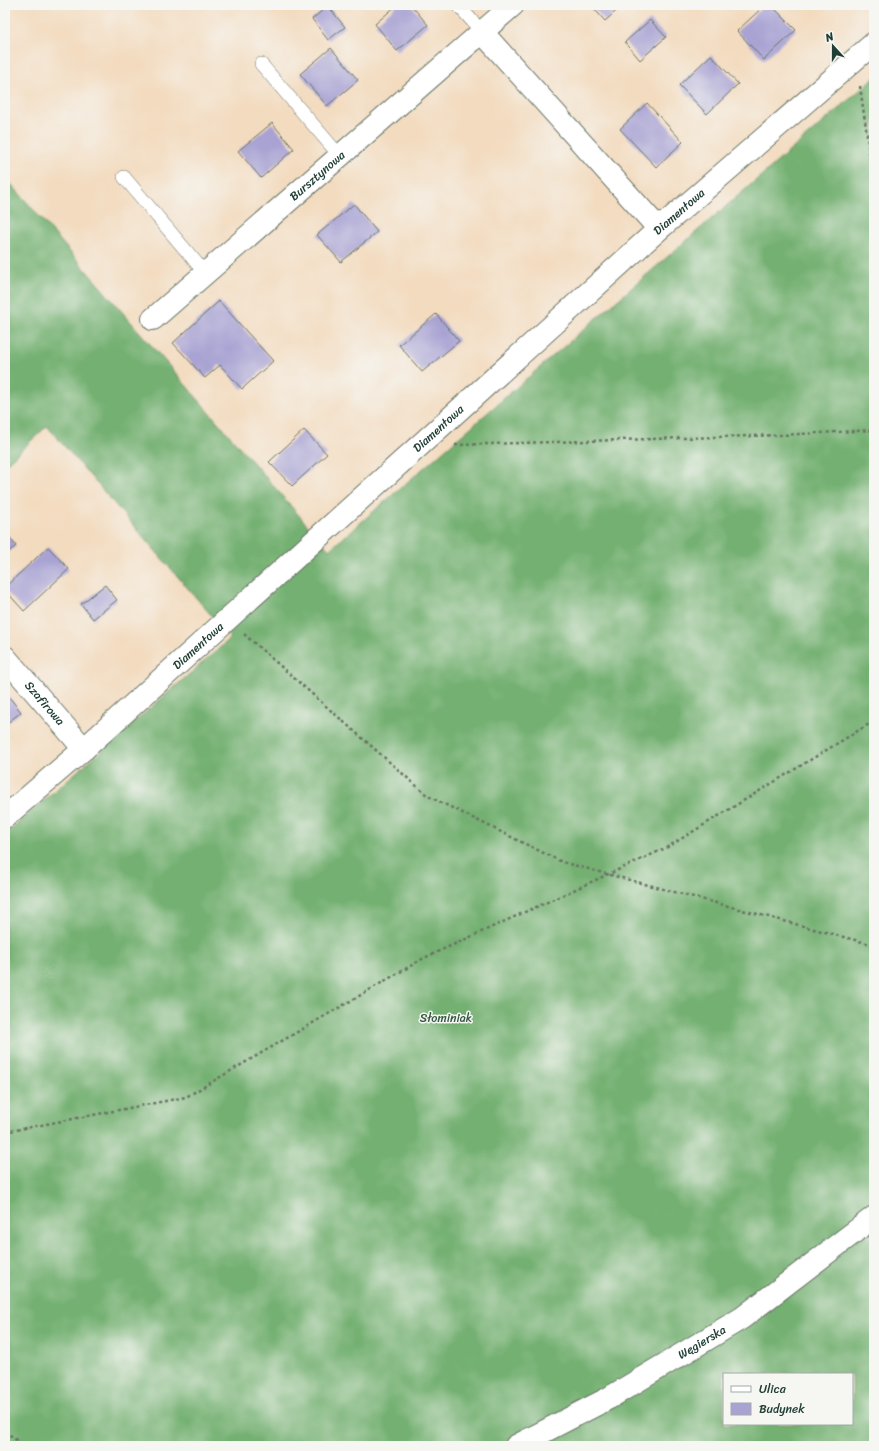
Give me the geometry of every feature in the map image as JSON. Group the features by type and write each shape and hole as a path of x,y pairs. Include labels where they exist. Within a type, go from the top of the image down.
{"street":[{"name":"Bursztynowa","path":"153,318 513,5"},
{"path":"482,32 659,229"},
{"name":"Diamentowa","path":"5,817 84,750 659,229 874,43"},
{"name":"Szafirowa","path":"5,657 84,750"},
{"name":"Węgierska","path":"516,1446 609,1398 742,1318 874,1217"}],"lane":[{"path":"458,5 482,32"},
{"path":"261,64 340,156"},
{"path":"124,177 206,273"}],"path":[{"path":"856,58 874,185"},
{"path":"419,446 782,435 874,430"},
{"path":"227,620 428,796 562,862 874,945"},
{"path":"5,1132 186,1097 424,958 666,848 874,721"},
{"path":"5,1431 24,1446"}],"green space":[{"name":"Słominiak","path":"874,78 874,1446 5,1446 5,834 231,638 47,426 5,465 5,177 329,550"}],"building":[{"path":"397,5 411,5 428,25 397,51 375,24"},
{"path":"591,5 623,5 605,21"},
{"path":"765,5 771,5 796,30 764,60 737,31"},
{"path":"328,6 345,27 328,40 312,19"},
{"path":"650,20 666,37 640,60 625,42"},
{"path":"331,48 358,80 327,106 300,74"},
{"path":"711,55 738,84 707,114 679,85"},
{"path":"647,103 683,142 656,167 620,129"},
{"path":"272,123 294,149 261,178 238,151"},
{"path":"354,204 377,232 341,262 317,235"},
{"path":"219,301 273,361 242,389 220,365 205,378 173,343"},
{"path":"436,314 459,341 422,372 399,345"},
{"path":"304,430 327,454 292,486 269,462"},
{"path":"5,531 16,546 5,555"},
{"path":"48,547 69,569 24,611 5,590 5,587"},
{"path":"105,585 117,600 93,619 81,604"},
{"path":"5,692 21,712 5,725"}]}
